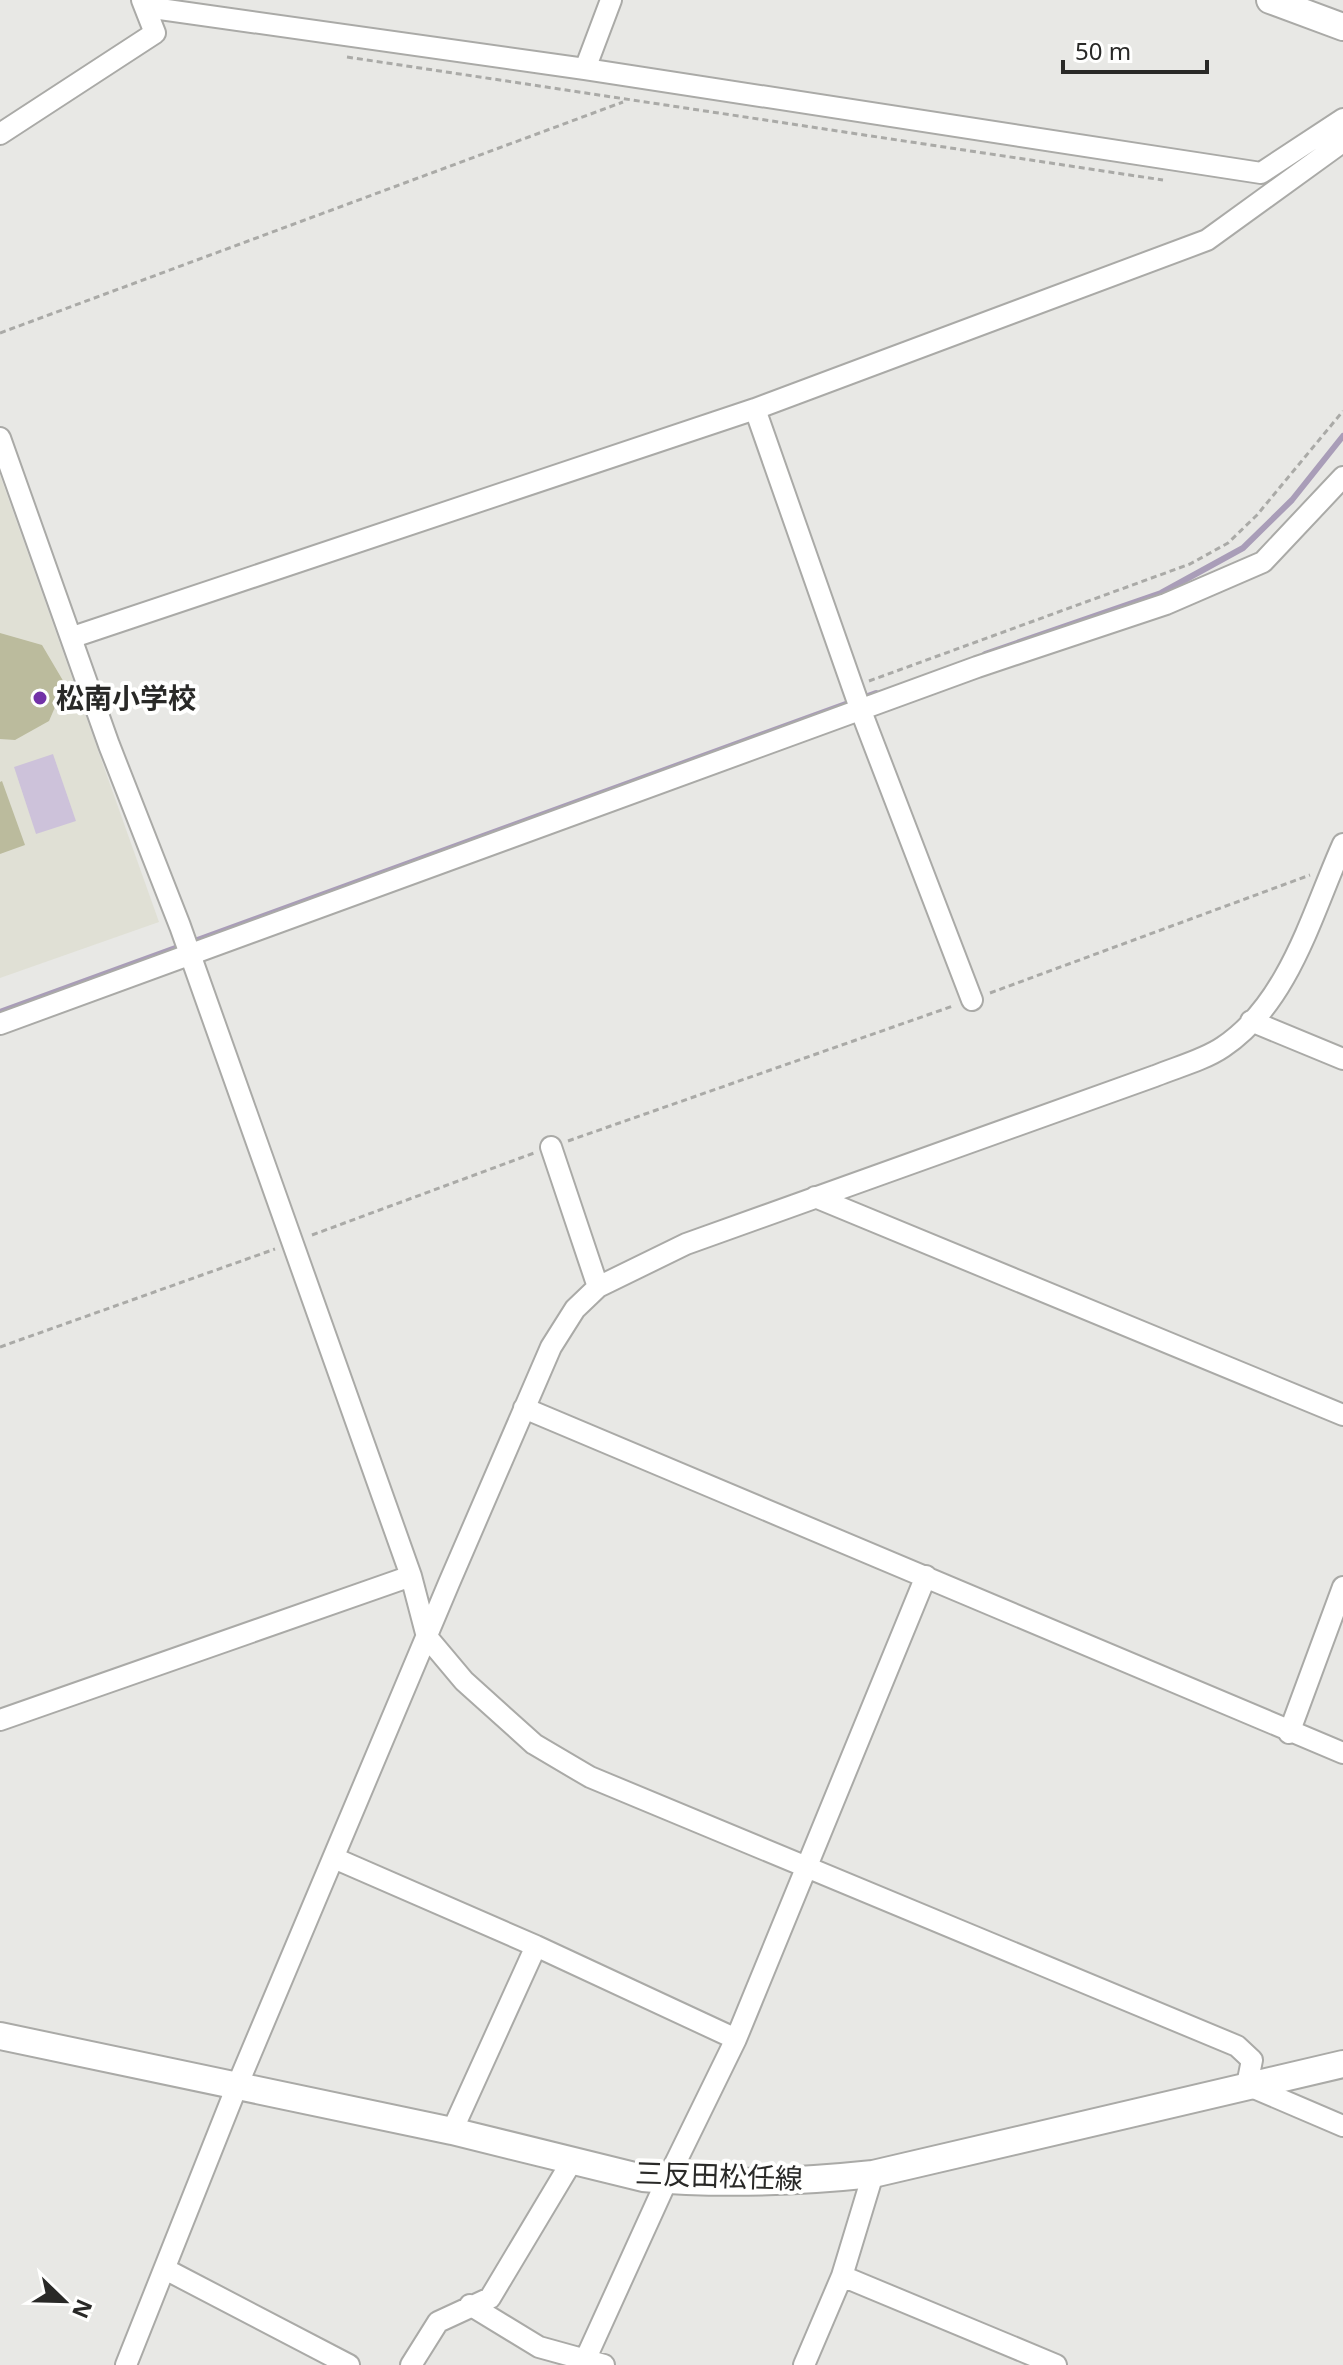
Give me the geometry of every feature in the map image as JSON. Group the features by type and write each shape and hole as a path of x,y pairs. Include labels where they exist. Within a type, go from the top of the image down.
{"main road":[{"path":"1270,0 1343,27"},
{"name":"三反田松任線","path":"0,2036 452,2131 572,2161 667,2180 801,2182 873,2174 1343,2064"}],"street":[{"path":"585,69 611,0"},
{"path":"0,134 155,33 144,3 1261,173 1341,121"},
{"path":"73,637 755,409 1207,240 1341,143 1341,121"},
{"path":"755,409 857,701 972,1000"},
{"path":"0,438 109,745 180,926 411,1576 427,1637 464,1681 534,1744 590,1777 1237,2046 1252,2060 1247,2085 1343,2126"},
{"path":"0,1024 190,956 857,701 977,667 1166,604 1263,562 1343,477"},
{"path":"126,2365 237,2086 524,1408 551,1347 575,1309 598,1287 649,1260 815,1197 1155,1076 1223,1047 1251,1021 1282,984 1343,844"},
{"path":"1251,1021 1343,1059"},
{"path":"551,1147 598,1287"},
{"path":"815,1197 1343,1415"},
{"path":"524,1408 926,1576 1289,1733 1343,1753"},
{"path":"0,1720 411,1576"},
{"path":"470,2305 534,2356 595,2361 667,2180 736,2039 926,1576"},
{"path":"1289,1733 1343,1587"},
{"path":"334,1858 536,1946 736,2039"},
{"path":"452,2131 536,1946"},
{"path":"411,2365 438,2322 490,2298 572,2161"},
{"path":"804,2365 842,2276 873,2174"},
{"path":"165,2269 349,2365"},
{"path":"842,2276 1056,2365"}],"path":[{"path":"344,57 1175,181"},
{"path":"0,333 626,101"},
{"path":"857,701 1190,564 1228,543 1257,515 1343,411"},
{"path":"0,1347 551,1147 972,1000 1333,866"}],"shaded area":[{"name":"松南小学校","path":"0,475 159,922 0,978"},
{"path":"53,754 76,821 36,834 14,767"}],"building":[{"path":"0,633 42,645 65,684 49,721 15,740 0,739"},
{"path":"0,782 25,845 0,854"}],"waterway":[{"path":"985,654 1161,593 1243,548 1292,500 1343,436"},
{"path":"0,1012 876,693"}],"place":[{"name":"松南小学校","path":"40,698"}]}
